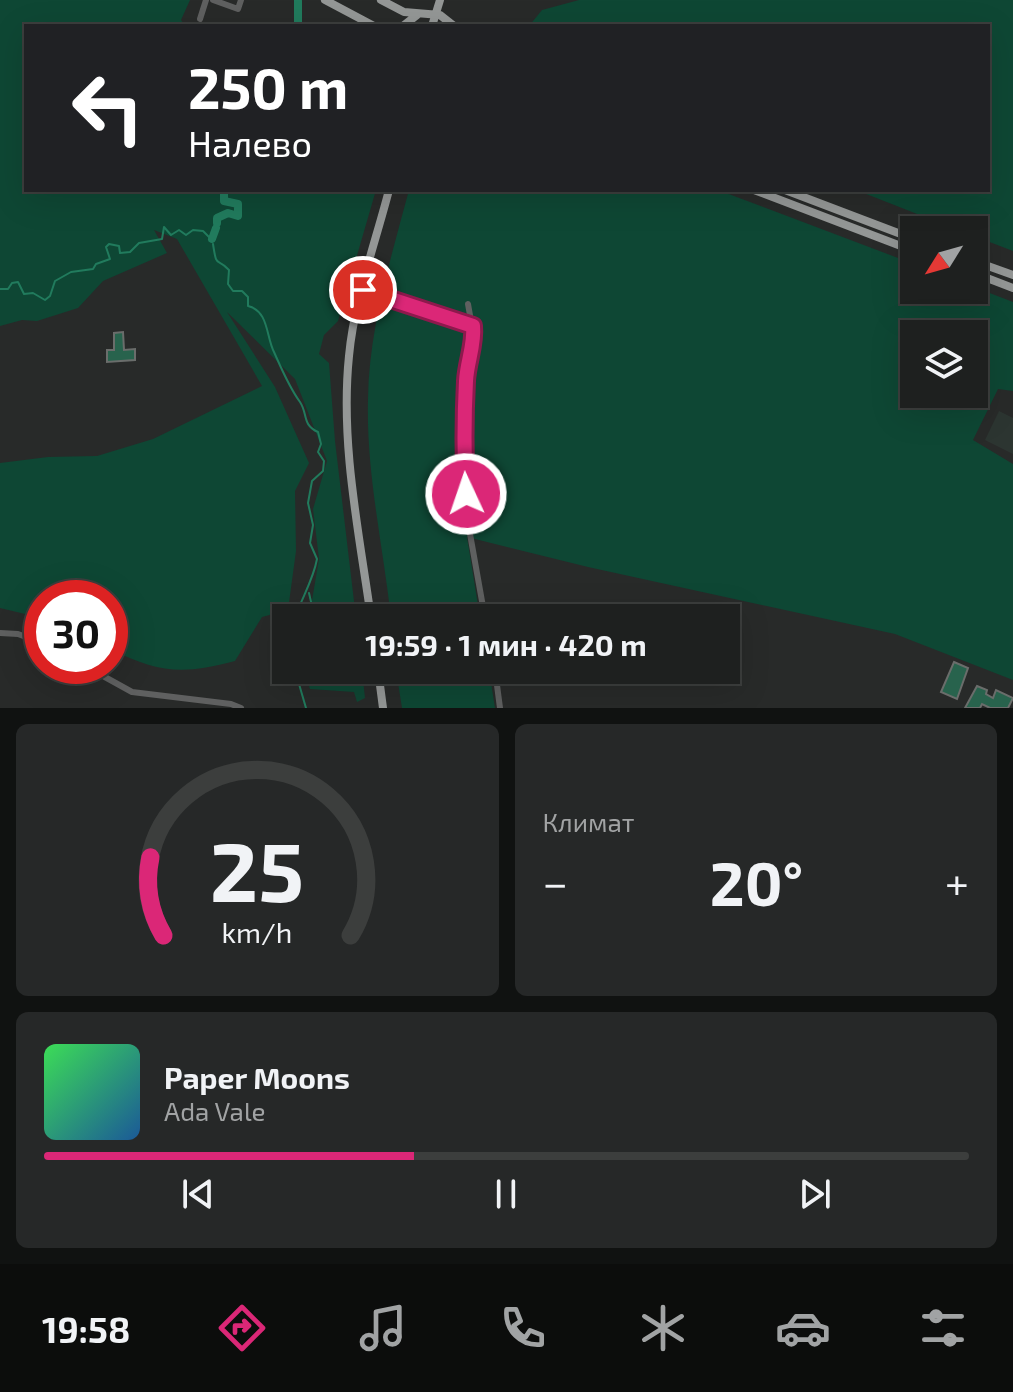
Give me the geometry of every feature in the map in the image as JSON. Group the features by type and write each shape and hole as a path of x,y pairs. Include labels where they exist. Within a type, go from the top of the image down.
{"main road":[{"path":"325,0 370,24"},
{"path":"381,0 404,12 435,14 451,24"},
{"path":"432,24 440,0"},
{"path":"406,24 418,15"},
{"path":"369,604 347,416 349,353 388,192"},
{"path":"759,192 900,246"},
{"path":"790,192 900,234"},
{"path":"988,266 1013,275"},
{"path":"988,278 1013,288"},
{"path":"380,684 383,708"}],"street":[{"path":"200,19 206,0"},
{"path":"213,0 238,9 241,0"},
{"path":"363,290 473,326"},
{"path":"468,304 474,338 466,381 464,461 467,517 483,604"},
{"path":"0,633 24,636"},
{"path":"118,684 132,692 231,704 241,708"},
{"path":"497,684 500,708"}],"shaded area":[{"path":"999,411 1013,418 1013,454 985,440"}],"green space":[{"path":"0,0 190,0 181,20 184,24 24,24 24,192 375,192 338,321 324,335 319,354 329,363 354,604 311,604 319,559 313,509 327,461 295,379 227,312 275,387 309,463 295,491 296,551 289,604 272,604 272,614 262,617 235,661 185,670 157,667 128,657 128,580 24,580 24,614 0,608 0,463 48,457 97,456 153,439 262,386 177,239 154,230 167,253 103,281 78,308 37,321 22,320 0,326"},
{"path":"579,0 1013,0 1013,251 988,241 988,216 922,216 861,192 990,192 990,24 531,24 542,10"},
{"path":"408,192 723,192 900,259 900,304 988,304 988,292 1013,302 1013,391 998,389 973,440 1013,464 1013,680 895,634 588,567 467,537 478,604 389,604 372,482 368,427 369,372 377,320"},
{"path":"308,684 364,684 365,698 357,702 354,692 310,689"},
{"path":"398,684 491,684 495,708 402,708"}],"building":[{"path":"123,332 124,350 135,349 135,360 107,362 107,350 114,350 114,333"},
{"path":"954,662 968,668 957,699 941,692"},
{"path":"977,686 987,690 986,694 993,698 996,690 1013,698 1008,708 990,708 982,704 980,708 965,708"}],"waterway":[{"path":"298,1 298,24"},
{"path":"217,223 217,218 228,213 238,216 238,204 224,201 224,192"},
{"path":"0,289 8,289 12,283 18,282 24,294 33,293 45,300 50,296 55,281 71,272 93,269 96,264 110,259 106,247 109,244 119,246 120,253 130,252 139,243 162,239 164,227 171,235 179,230 186,235 193,230 203,231 212,240"},
{"path":"212,239 216,228"},
{"path":"213,244 216,260 229,270 228,284 233,291 242,291 248,297 248,306 260,313 283,372 302,406 307,423 318,432 321,444 318,452 324,461 323,471 312,481 308,503 313,525 310,543 317,559 301,604"},
{"path":"309,593 312,604"},
{"path":"299,684 306,708"}],"route":[{"path":"363,290 473,326 465,403 466,494"}]}
